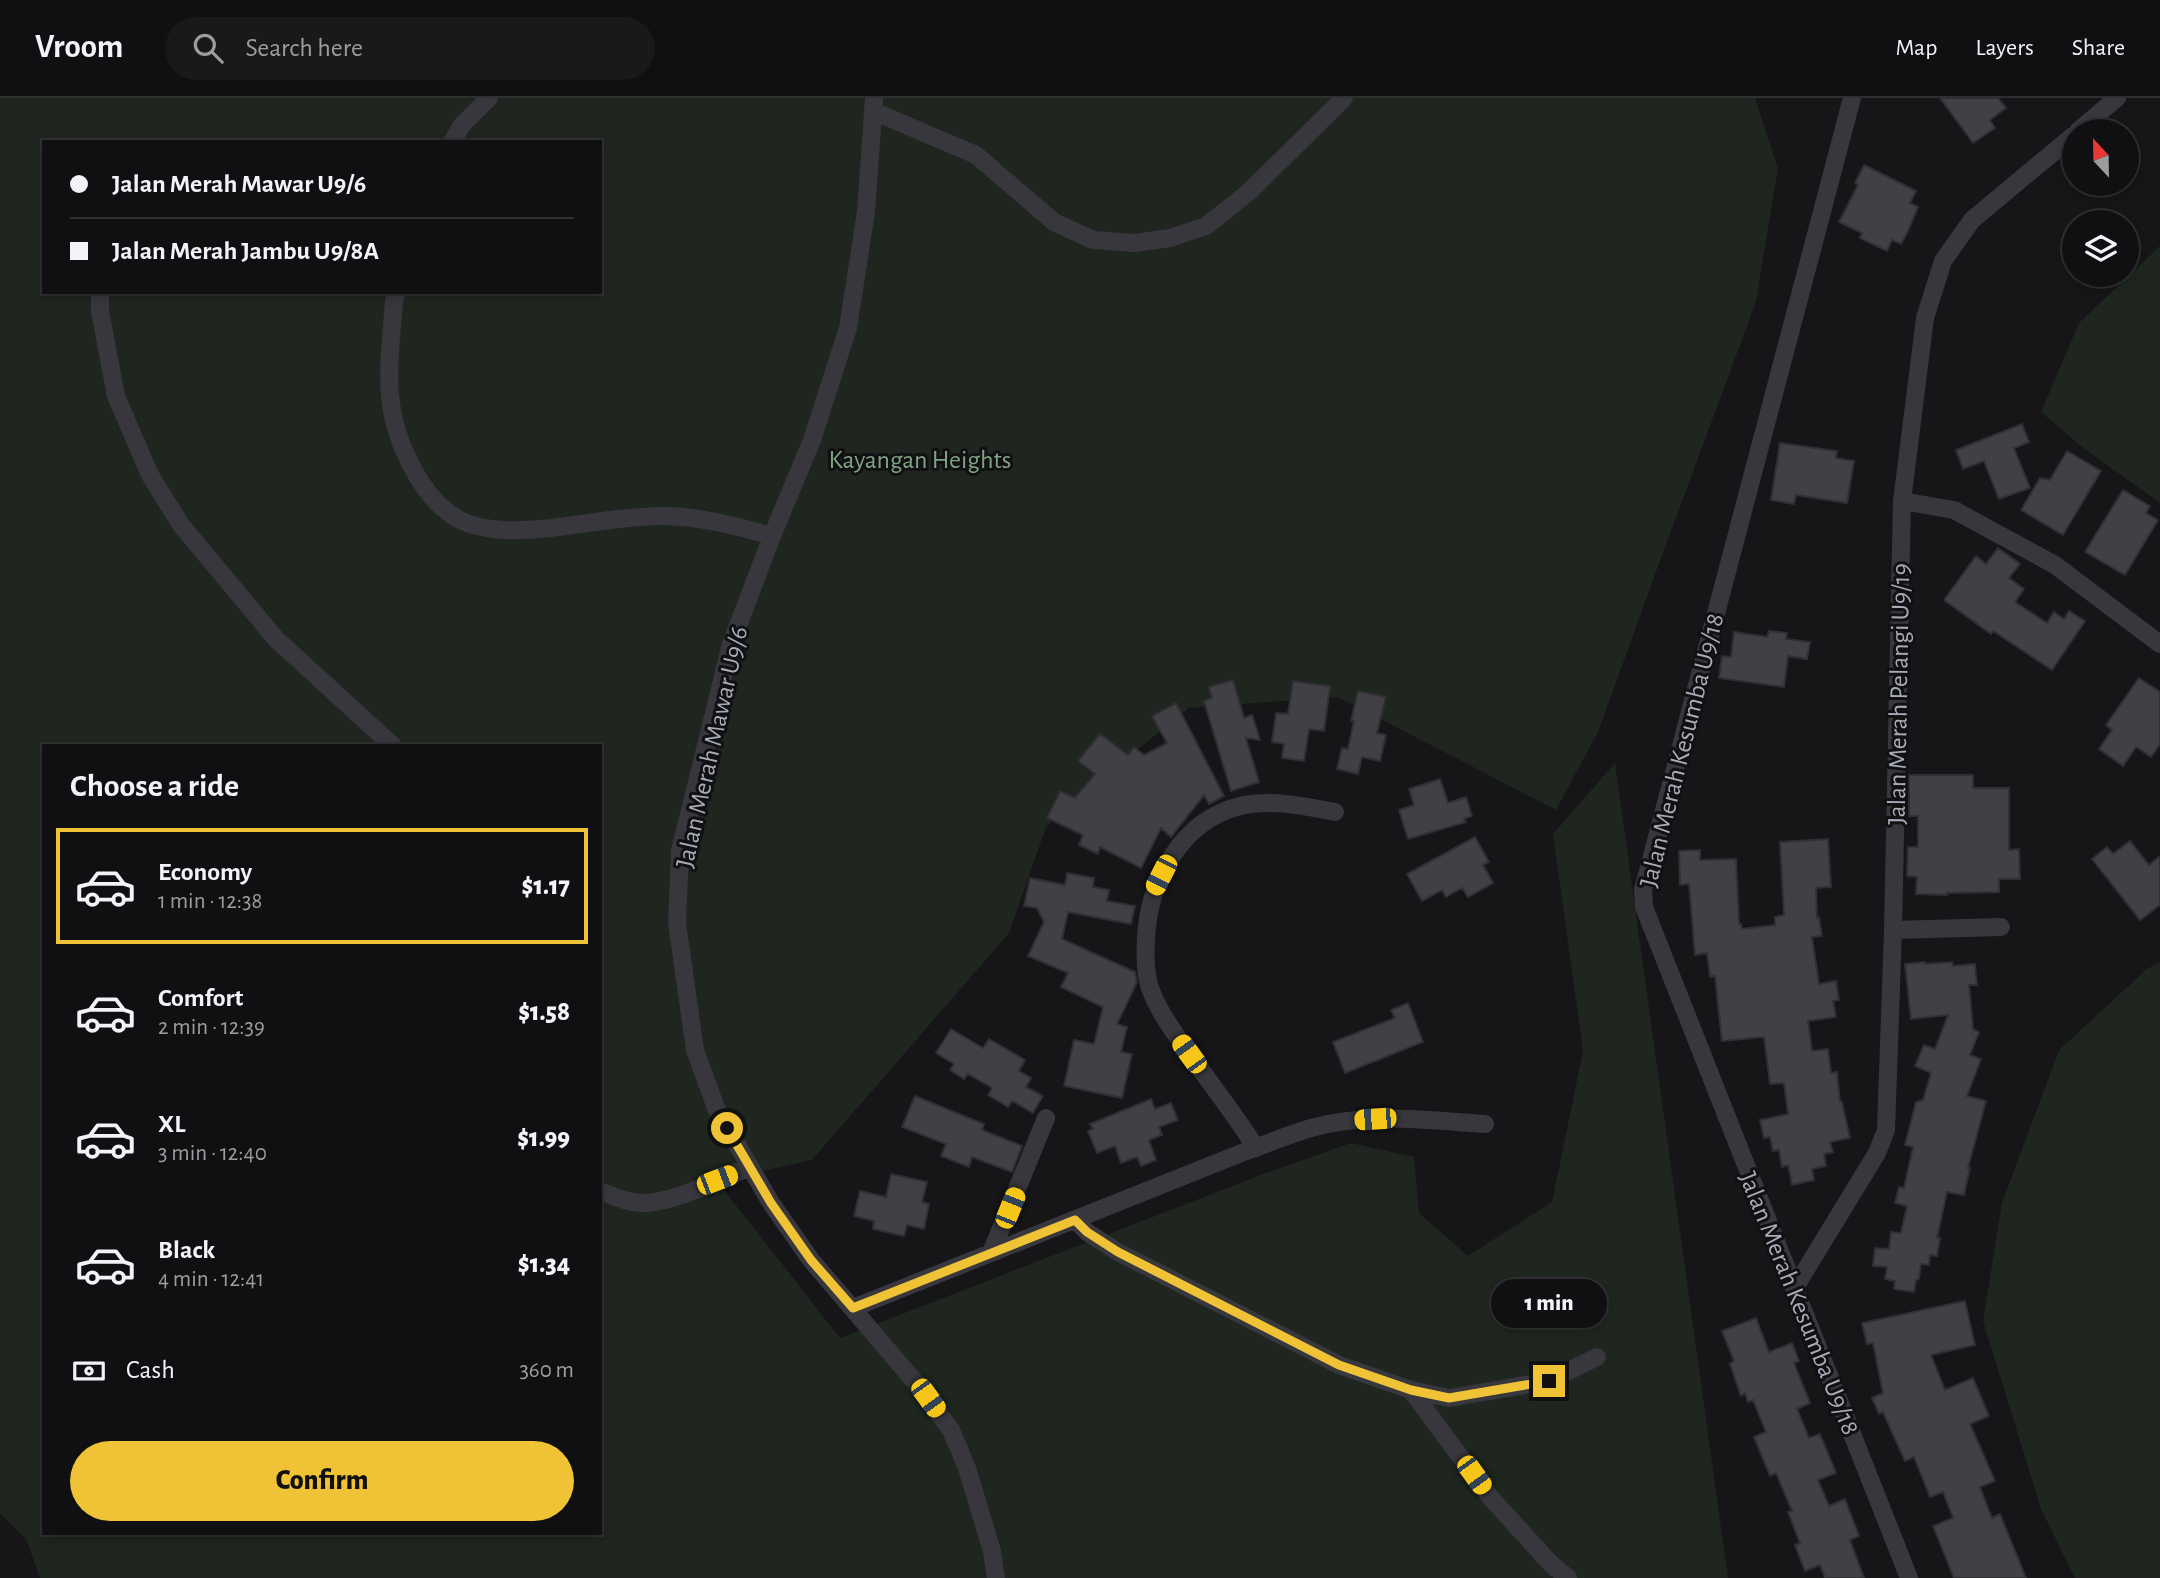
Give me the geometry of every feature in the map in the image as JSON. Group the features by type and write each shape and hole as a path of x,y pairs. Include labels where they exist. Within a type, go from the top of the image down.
{"street":[{"path":"453,140 462,125 489,98"},
{"path":"873,104 976,155 1054,222 1093,240 1135,243 1170,238 1206,226 1250,191 1344,98"},
{"name":"Jalan Merah Kesumba U9/18","path":"1852,98 1643,890 1644,907 1909,1578"},
{"name":"Jalan Merah Pelangi U9/19","path":"2092,119 2117,98"},
{"name":"Jalan Merah Mawar U9/6","path":"873,104 866,212 848,328 812,440 772,536 728,657 680,851 677,923 695,1050 716,1108 771,1203 811,1260 916,1383 951,1430 967,1468 992,1551 996,1578"},
{"name":"Jalan Merah Pelangi U9/19","path":"1794,1289 1877,1153 1886,1130 1902,501 1926,318 1944,261 1972,220 2062,145"},
{"path":"100,294 100,311 116,396 150,475 181,525 276,639 391,744"},
{"path":"396,294 390,358 390,397 400,440 407,459 424,486 435,500 460,520 481,528 505,530 541,529 660,516 689,517 721,522 772,536"},
{"path":"1902,501 1954,510 2054,565 2160,644"},
{"path":"1256,1148 1176,1036 1149,987 1145,959 1147,925 1155,888 1183,840 1214,815 1241,806 1282,803 1335,812"},
{"path":"1893,930 2001,927"},
{"path":"992,1253 1046,1118"},
{"path":"853,1308 1312,1128 1396,1118 1485,1124"},
{"path":"602,1192 629,1202 647,1203 674,1197 750,1167"},
{"path":"1075,1220 1087,1232 1118,1252 1339,1365 1411,1390 1449,1398 1487,1393 1549,1381 1597,1357"},
{"path":"1411,1390 1490,1497 1550,1563 1568,1578"}],"green space":[{"name":"Kayangan Heights","path":"0,98 1755,98 1778,169 1756,302 1598,732 1556,810 1338,697 1189,708 1081,795 1046,827 1009,933 812,1160 717,1181 840,1338 1261,1175 1351,1143 1414,1157 1419,1213 1468,1256 1552,1202 1583,1051 1553,834 1615,763 1728,1578 40,1578 26,1539 0,1514"},
{"path":"2160,246 2160,503 2082,447 2041,412 2079,323 2117,287 2139,287 2139,266"},
{"path":"2160,962 2160,1578 2075,1578 2041,1509 1983,1321 2002,1203 2059,1050 2147,969"}],"building":[{"path":"1940,98 1998,98 2006,108 1990,120 1995,128 1973,143"},
{"path":"1864,165 1916,191 1910,203 1918,207 1908,231 1901,244 1892,240 1887,251 1860,238 1862,233 1839,222 1858,185 1855,183"},
{"path":"2022,424 2029,442 2014,448 2030,488 1999,499 1984,461 1963,469 1956,450"},
{"path":"1780,443 1837,451 1836,458 1854,461 1847,503 1796,495 1794,504 1771,500"},
{"path":"2067,451 2101,471 2063,535 2021,510 2040,478 2050,480"},
{"path":"2123,490 2150,506 2146,513 2158,520 2125,575 2085,552"},
{"path":"1998,548 2020,564 2009,578 2024,589 2015,602 2047,623 2054,612 2064,619 2069,611 2085,621 2052,670 1993,631 1991,634 1944,600 1976,556 1986,564"},
{"path":"1769,631 1787,633 1786,639 1810,642 1807,659 1788,656 1784,687 1719,678 1722,656 1731,657 1734,632 1767,637"},
{"path":"2139,678 2160,692 2160,744 2151,757 2136,747 2123,766 2099,749 2112,730 2106,725"},
{"path":"1233,680 1244,718 1252,715 1260,740 1246,738 1259,782 1231,791 1204,701 1212,698 1209,687"},
{"path":"1293,681 1330,686 1324,731 1309,729 1304,761 1282,758 1284,744 1272,742 1276,713 1288,714"},
{"path":"1358,691 1386,697 1377,733 1386,735 1380,761 1362,757 1358,774 1337,769 1342,748 1348,749"},
{"path":"1176,703 1224,796 1209,804 1204,795 1171,837 1161,828 1141,868 1100,847 1098,854 1079,845 1083,835 1047,818 1060,791 1075,798 1095,774 1078,761 1100,734 1128,755 1134,747 1144,755 1167,743 1152,716"},
{"path":"1909,775 1973,775 1973,788 2009,788 2009,850 2019,849 2020,879 1999,879 1999,892 1916,894 1917,877 1907,876 1908,847 1918,847 1918,816 1909,816"},
{"path":"1440,779 1448,803 1466,797 1472,816 1464,819 1466,822 1408,839 1399,810 1414,805 1409,789"},
{"path":"1475,837 1489,862 1483,865 1493,883 1468,897 1462,888 1446,897 1442,890 1422,901 1407,874"},
{"path":"1828,839 1831,887 1816,888 1817,918 1819,917 1822,936 1812,937 1819,984 1836,981 1839,1000 1833,1001 1836,1017 1808,1021 1812,1051 1828,1049 1831,1073 1837,1072 1840,1102 1850,1138 1830,1142 1833,1152 1824,1154 1826,1166 1812,1169 1814,1180 1792,1185 1788,1165 1782,1167 1779,1150 1773,1151 1770,1137 1764,1138 1760,1120 1788,1114 1784,1083 1770,1084 1764,1037 1722,1041 1715,976 1710,977 1707,953 1695,955 1689,884 1680,885 1679,851 1700,850 1700,860 1736,859 1739,924 1742,929 1775,925 1775,917 1784,915 1780,842"},
{"path":"2130,841 2149,865 2160,856 2160,905 2140,920 2092,859 2107,847 2113,854"},
{"path":"1067,873 1094,878 1093,887 1109,890 1107,901 1135,906 1131,924 1068,912 1062,939 1135,972 1137,982 1117,1024 1127,1027 1121,1052 1132,1054 1122,1098 1064,1086 1074,1040 1094,1044 1103,1007 1061,987 1068,973 1028,956 1044,922 1037,908 1024,906 1030,878 1065,885"},
{"path":"1952,962 1953,966 1975,964 1977,985 1969,985 1973,1029 1979,1032 1970,1055 1981,1059 1967,1096 1986,1101 1968,1168 1964,1195 1947,1192 1937,1238 1940,1238 1937,1256 1930,1255 1929,1265 1921,1264 1914,1292 1894,1289 1895,1281 1885,1279 1887,1267 1873,1266 1875,1248 1889,1249 1891,1232 1901,1233 1907,1206 1895,1203 1899,1187 1904,1188 1913,1147 1905,1145 1916,1102 1923,1100 1931,1073 1915,1066 1924,1045 1935,1049 1948,1015 1911,1019 1905,964"},
{"path":"1408,1003 1423,1042 1345,1073 1333,1042 1395,1018 1391,1010"},
{"path":"951,1029 983,1048 989,1039 1025,1060 1019,1071 1031,1078 1026,1087 1043,1096 1033,1113 1012,1101 1008,1107 988,1095 992,1088 968,1074 964,1079 950,1070 954,1064 936,1053"},
{"path":"915,1096 984,1124 982,1130 1022,1146 1012,1172 972,1157 969,1167 941,1156 946,1144 902,1127"},
{"path":"1151,1099 1155,1109 1171,1103 1178,1120 1159,1127 1162,1135 1149,1140 1156,1160 1141,1166 1137,1157 1121,1163 1115,1146 1097,1153 1088,1131 1093,1129 1090,1124"},
{"path":"891,1174 927,1182 922,1202 929,1204 924,1229 907,1225 904,1236 873,1229 874,1221 854,1216 860,1191 886,1197"},
{"path":"1965,1301 1975,1345 1931,1355 1945,1390 1973,1378 1989,1416 1970,1424 1995,1481 1980,1487 1992,1518 2000,1514 2026,1578 1954,1578 1933,1526 1953,1518 1943,1492 1930,1497 1914,1457 1905,1461 1883,1412 1879,1414 1872,1398 1883,1393 1873,1343 1867,1344 1862,1323"},
{"path":"1756,1318 1769,1352 1792,1343 1799,1361 1794,1363 1810,1403 1797,1409 1809,1438 1820,1434 1836,1473 1818,1480 1829,1506 1845,1499 1859,1536 1850,1540 1864,1578 1825,1578 1820,1565 1805,1571 1795,1545 1800,1543 1788,1512 1792,1511 1776,1473 1770,1476 1754,1437 1766,1432 1753,1400 1748,1402 1745,1393 1741,1396 1730,1364 1734,1361 1722,1331"}],"route":[{"path":"727,1128 771,1203 811,1260 853,1308 1075,1220 1087,1232 1118,1252 1339,1365 1411,1390 1449,1398 1549,1381"}]}
